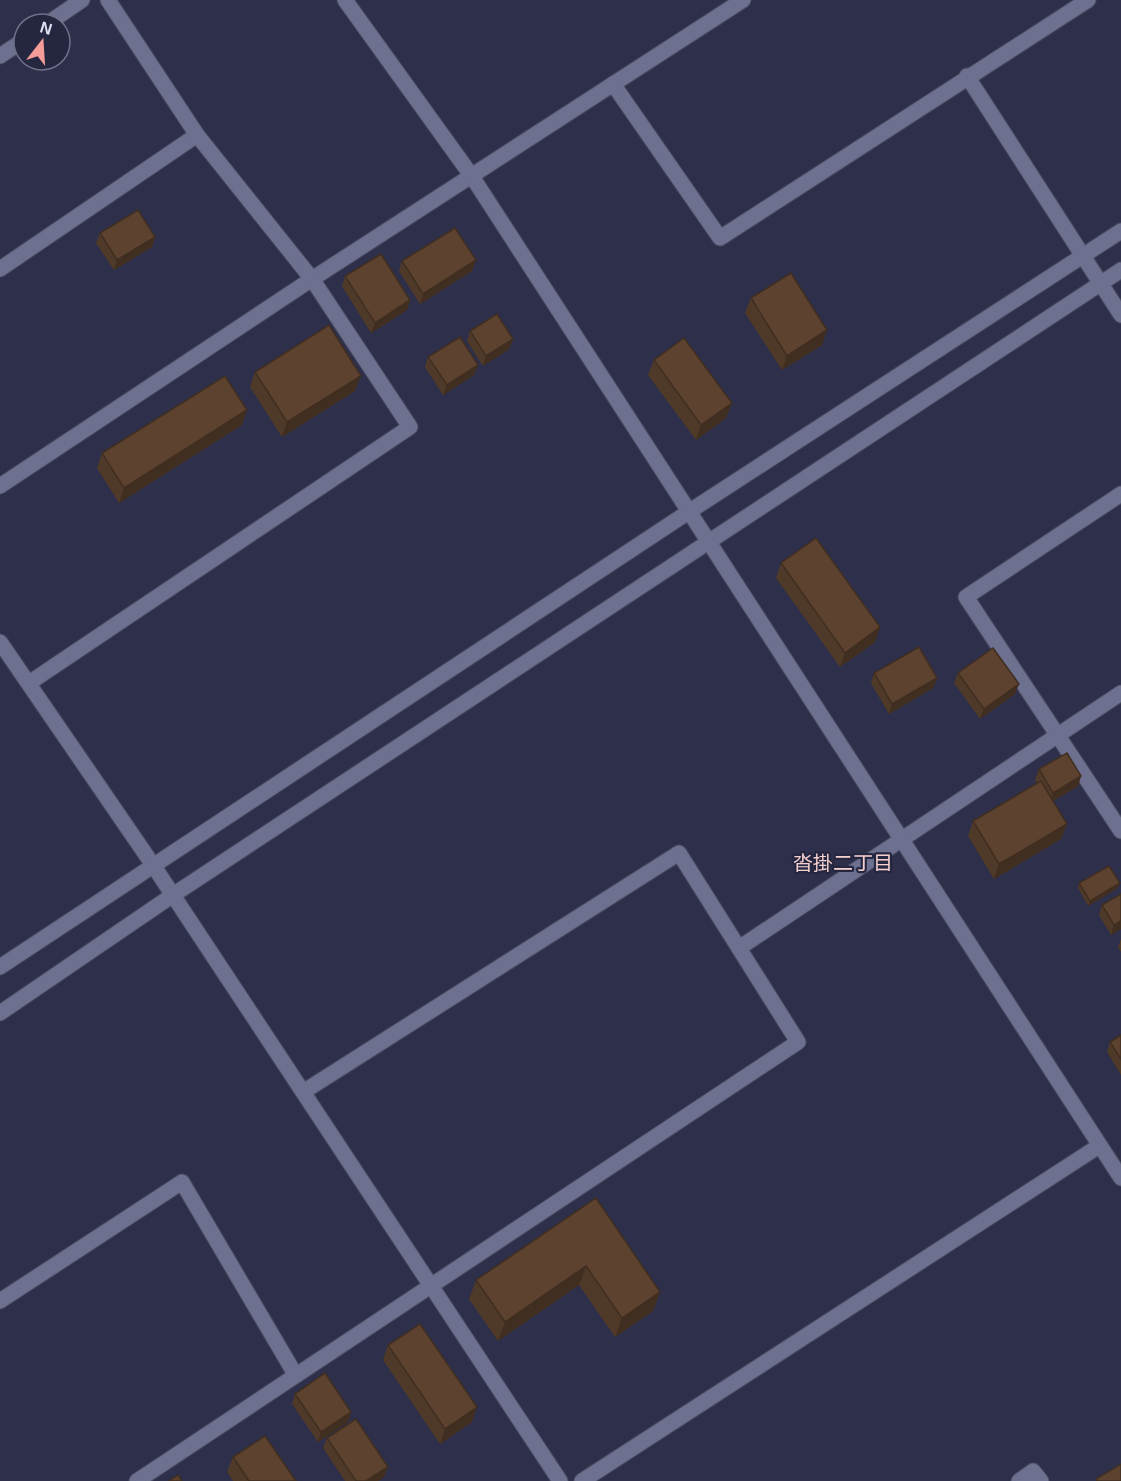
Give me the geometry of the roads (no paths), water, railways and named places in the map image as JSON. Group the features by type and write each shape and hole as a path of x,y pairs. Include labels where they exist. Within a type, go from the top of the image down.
{"street":[{"path":"64,12 82,0"},
{"path":"29,682 410,427 312,279 197,135 108,0"},
{"path":"345,0 471,175 1121,1178"},
{"path":"0,486 312,279 743,0"},
{"path":"613,84 720,238 967,76 1088,0"},
{"path":"967,76 1121,315"},
{"path":"0,269 197,135"},
{"path":"0,967 690,511 1121,231"},
{"path":"0,1013 173,895 711,543 1121,270"},
{"path":"1121,494 966,597 1121,831"},
{"path":"0,642 153,865 560,1481"},
{"path":"740,948 1121,693"},
{"path":"137,1481 798,1041 679,853 303,1092"},
{"path":"582,1481 1099,1146"},
{"path":"0,1301 182,1182 295,1374"},
{"path":"1019,1481 1034,1471 1041,1481"}],"district":[{"name":"沓掛二丁目","path":"843,863"}]}
